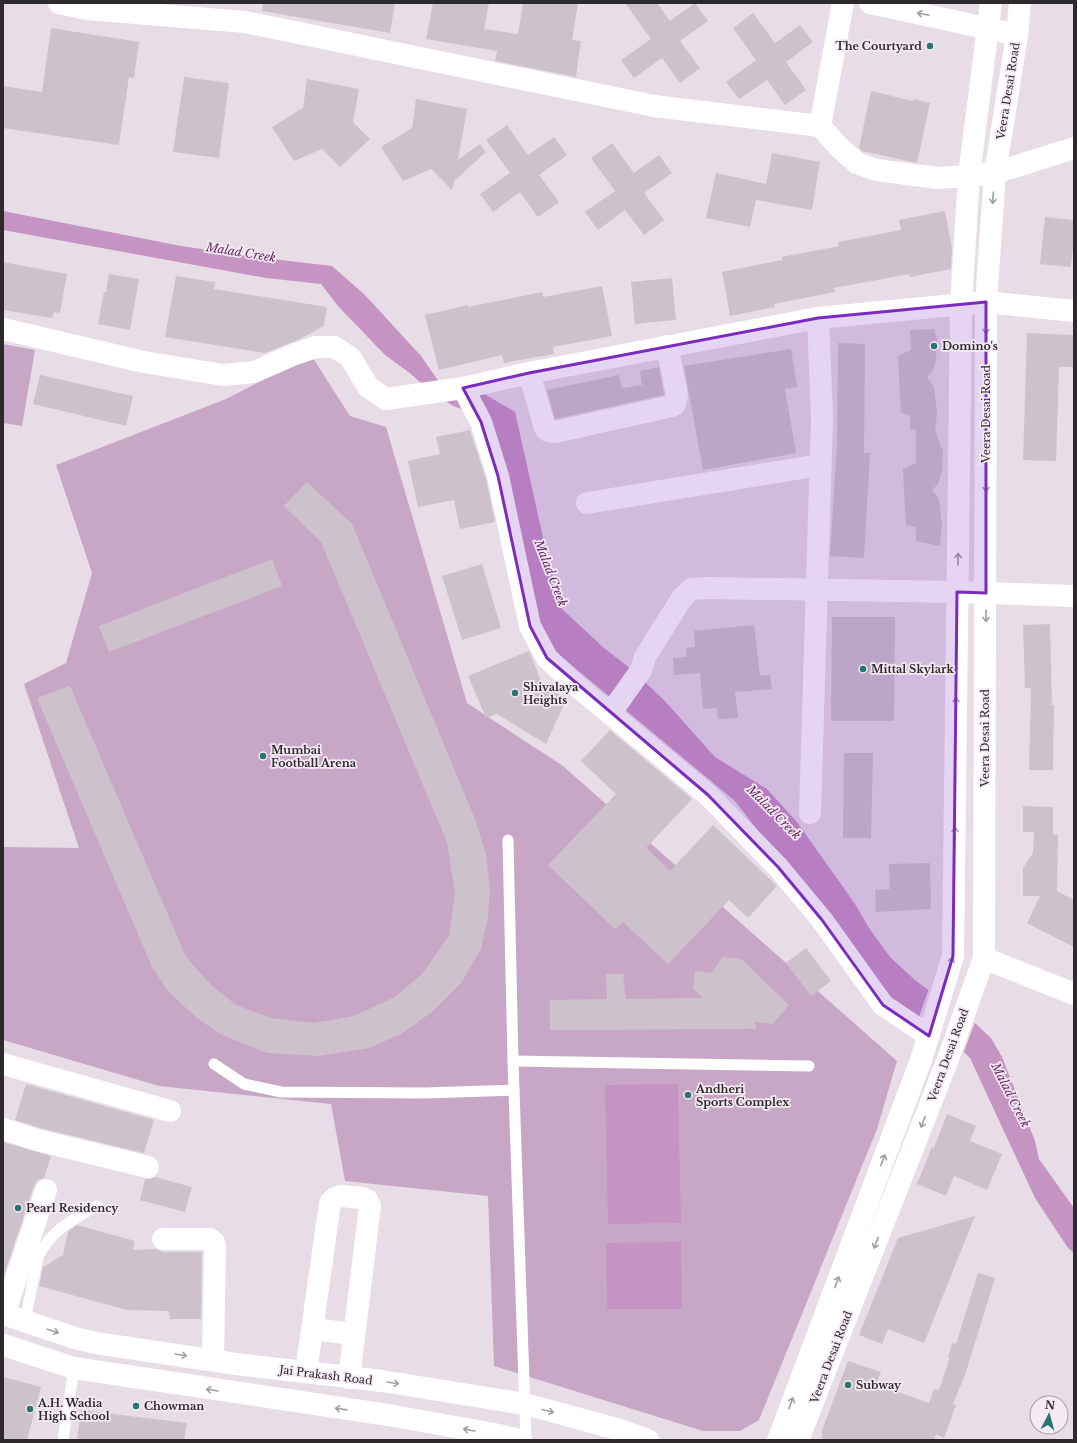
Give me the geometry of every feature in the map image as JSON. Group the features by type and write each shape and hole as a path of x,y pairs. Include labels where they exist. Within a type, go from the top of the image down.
{"street":[{"path":"59,3 87,9 245,22 654,106 820,126 838,146 857,162 876,170 937,178 969,176 995,173 1074,148"},
{"path":"820,126 843,3"},
{"path":"870,3 1018,19"},
{"path":"936,3 990,15"},
{"path":"778,1440 921,1060 953,956 961,304 969,176 990,15"},
{"name":"Veera Desai Road","path":"798,1440 948,1059 984,958 986,302 995,173 1018,19"},
{"path":"3,329 144,362 223,375 254,372 295,354 316,347 334,347 350,357 368,387 386,399 463,388 529,373 818,318 986,302 1074,311"},
{"path":"810,813 822,418 818,318"},
{"path":"529,373 545,428 548,431 555,432 672,406 675,404 677,395 667,346"},
{"path":"463,388 482,422 498,476 530,626 547,658 577,686 608,706 708,795 778,867 822,920 883,1005 930,1031"},
{"path":"587,503 820,465"},
{"path":"608,706 639,664 682,598 691,589 957,592 1074,596"},
{"path":"984,958 1074,994"},
{"path":"3,1064 170,1111"},
{"path":"3,1128 37,1140 148,1167"},
{"path":"3,1314 46,1190"},
{"path":"306,1372 330,1203 335,1198 341,1196 362,1198 367,1200 370,1206 349,1378"},
{"path":"163,1239 210,1239 214,1242 213,1360"},
{"name":"Jai Prakash Road","path":"3,1314 75,1338 96,1343 213,1360 382,1381 525,1404 618,1429 648,1440"},
{"path":"312,1329 354,1334"},
{"path":"3,1345 74,1368 388,1415 521,1440"}],"lane":[{"path":"508,840 513,1061 526,1440"},
{"path":"513,1061 809,1066"},
{"path":"214,1064 244,1084 281,1092 424,1093 514,1090"},
{"path":"25,1321 38,1257 42,1249 65,1224 97,1206"},
{"path":"63,1440 74,1368"}],"highlighted area":[{"path":"986,302 986,593 957,592 953,956 929,1036 883,1005 822,920 778,867 708,795 547,658 530,626 498,476 481,422 463,388 529,373 818,318"}],"shaded area":[{"path":"3,344 35,350 22,426 3,423"},
{"path":"311,355 350,416 386,427 467,703 563,766 897,1061 877,1129 759,1420 740,1431 703,1431 494,1366 488,1196 345,1181 331,1104 159,1086 3,1040 3,847 79,848 24,684 66,663 92,573 56,465 226,399"}],"water":[{"name":"Malad Creek","path":"3,211 181,246 332,266 365,295 421,356 437,379 447,388 476,389 515,412 547,555 562,609 664,700 715,757 767,789 797,822 855,904 869,928 890,957 916,981 976,1024 991,1038 1002,1057 1035,1141 1039,1159 1074,1208 1074,1253 1068,1248 1035,1198 970,1058 947,1036 890,1004 845,943 735,801 557,653 538,628 488,418 453,406 429,390 411,374 385,355 338,306 321,284 266,278 3,230"},
{"path":"678,1084 681,1223 608,1224 605,1085"},
{"path":"681,1242 682,1309 607,1309 606,1243"}],"pier":[{"path":"929,988 975,1022 963,1054 945,1037 918,1020"}],"building":[{"path":"263,3 395,3 390,33 262,11"},
{"path":"433,3 489,3 484,29 518,34 523,3 578,3 572,40 581,41 576,77 495,61 497,51 426,39"},
{"path":"625,3 657,3 670,21 695,3 708,21 680,41 700,68 680,83 662,58 634,78 621,60 651,39"},
{"path":"753,13 775,43 800,25 813,42 786,62 806,90 785,105 767,80 739,99 726,82 756,60 733,28"},
{"path":"51,28 139,42 134,78 129,77 119,145 3,128 3,86 42,92"},
{"path":"184,77 229,83 219,158 173,152"},
{"path":"307,79 359,89 353,122 370,139 340,167 322,149 294,161 272,127 303,108"},
{"path":"871,91 913,101 913,99 930,103 917,163 862,151 859,148"},
{"path":"416,99 467,109 458,160 480,144 486,152 454,181 452,190 431,169 403,181 381,147 412,128"},
{"path":"507,125 528,155 554,137 567,155 539,175 559,202 538,217 520,192 493,212 480,194 510,173 486,140"},
{"path":"612,143 634,173 659,155 672,173 644,193 664,220 644,235 625,210 598,230 585,212 615,191 591,158"},
{"path":"772,153 820,162 812,210 756,200 750,227 706,218 716,173 766,184"},
{"path":"945,211 952,249 951,269 910,277 909,274 834,288 835,292 774,304 775,307 730,316 722,272 782,260 782,257 839,246 838,242 901,230 899,220"},
{"path":"1045,217 1074,220 1071,267 1040,264"},
{"path":"3,262 67,274 60,313 54,312 52,318 3,310"},
{"path":"109,274 139,279 130,330 98,324"},
{"path":"176,276 215,282 214,289 327,307 324,326 298,340 265,353 165,337"},
{"path":"672,278 676,320 635,324 631,282"},
{"path":"602,286 612,336 553,347 554,354 504,363 502,355 439,370 425,315 468,305 468,307 542,292 543,297"},
{"path":"934,329 937,339 936,360 933,371 927,377 934,387 937,412 935,431 943,451 942,472 938,484 932,490 939,499 942,525 940,546 916,541 916,527 906,525 903,469 916,463 916,430 910,429 910,415 901,413 898,356 911,350 910,330"},
{"path":"1027,333 1074,335 1074,367 1059,367 1056,461 1023,460"},
{"path":"838,343 865,344 864,453 870,453 864,558 830,556 837,442"},
{"path":"791,349 797,387 785,389 796,453 703,470 684,366"},
{"path":"659,367 664,395 555,419 547,390 619,375 622,388 642,385 640,371"},
{"path":"40,375 133,396 126,426 33,404"},
{"path":"470,430 486,479 495,522 460,529 454,500 418,507 408,461 440,454 436,437"},
{"path":"307,482 352,524 475,819 486,855 490,889 488,918 481,949 461,983 432,1012 401,1034 369,1048 319,1056 267,1053 220,1034 197,1018 169,992 152,967 37,698 70,686 186,957 212,986 236,1005 271,1018 313,1023 354,1016 395,997 422,974 449,936 455,893 447,842 321,542 284,506"},
{"path":"272,559 282,586 109,652 99,626"},
{"path":"482,564 501,628 462,640 442,576"},
{"name":"Mittal Skylark","path":"832,617 895,617 894,721 831,721"},
{"path":"1050,624 1052,705 1054,705 1053,770 1029,770 1031,688 1025,688 1023,625"},
{"path":"754,625 760,675 770,675 772,689 735,692 738,718 718,719 717,708 703,709 700,673 674,675 673,658 687,657 686,648 695,647 694,631"},
{"name":"Shivalaya Heights","path":"529,651 544,688 567,698 546,744 497,714 486,718 468,676"},
{"path":"610,730 692,799 646,848 670,871 713,825 777,886 748,918 729,900 668,964 623,922 615,929 548,865 616,794 581,761"},
{"path":"844,753 873,753 871,838 843,838"},
{"path":"1023,806 1053,807 1053,835 1058,835 1057,891 1074,900 1074,947 1027,923 1040,896 1023,896 1023,868 1033,853 1034,832 1023,832"},
{"path":"930,863 931,909 876,912 875,890 890,889 889,864"},
{"path":"806,948 831,981 811,996 786,963"},
{"path":"722,957 741,959 789,1005 773,1024 755,1022 756,1029 550,1030 550,1000 607,999 606,974 623,974 626,999 703,998 693,989 695,971 712,973"},
{"path":"26,1084 154,1120 144,1153 40,1128 15,1120"},
{"path":"947,1114 976,1126 970,1141 1002,1154 987,1190 954,1176 946,1196 917,1184 932,1147 934,1148"},
{"name":"Pearl Residency","path":"3,1142 51,1156 44,1178 38,1180 34,1186 3,1278"},
{"path":"155,1177 192,1187 185,1212 140,1200 145,1179"},
{"path":"975,1216 924,1343 888,1329 882,1344 859,1335 898,1238"},
{"path":"77,1225 135,1241 133,1250 156,1249 163,1252 202,1252 201,1319 170,1319 169,1311 127,1310 39,1286 43,1267 63,1255 68,1232"},
{"path":"978,1273 995,1278 965,1375 953,1404 956,1405 944,1438 936,1434 934,1440 822,1440 822,1430 848,1361 881,1372 876,1384 929,1403 934,1389 939,1390 950,1357 948,1357 952,1343 956,1344"},
{"path":"3,1377 41,1387 27,1440 3,1440"},
{"path":"81,1410 187,1423 184,1440 77,1440"}],"place":[{"name":"The Courtyard","path":"930,46"},
{"name":"Domino's","path":"934,346"},
{"name":"Mittal Skylark","path":"863,669"},
{"name":"Shivalaya Heights","path":"515,693"},
{"name":"Mumbai Football Arena","path":"263,756"},
{"name":"Andheri Sports Complex","path":"688,1095"},
{"name":"Pearl Residency","path":"18,1208"},
{"name":"Subway","path":"848,1385"},
{"name":"Chowman","path":"136,1406"},
{"name":"A.H. Wadia High School","path":"30,1409"}]}
